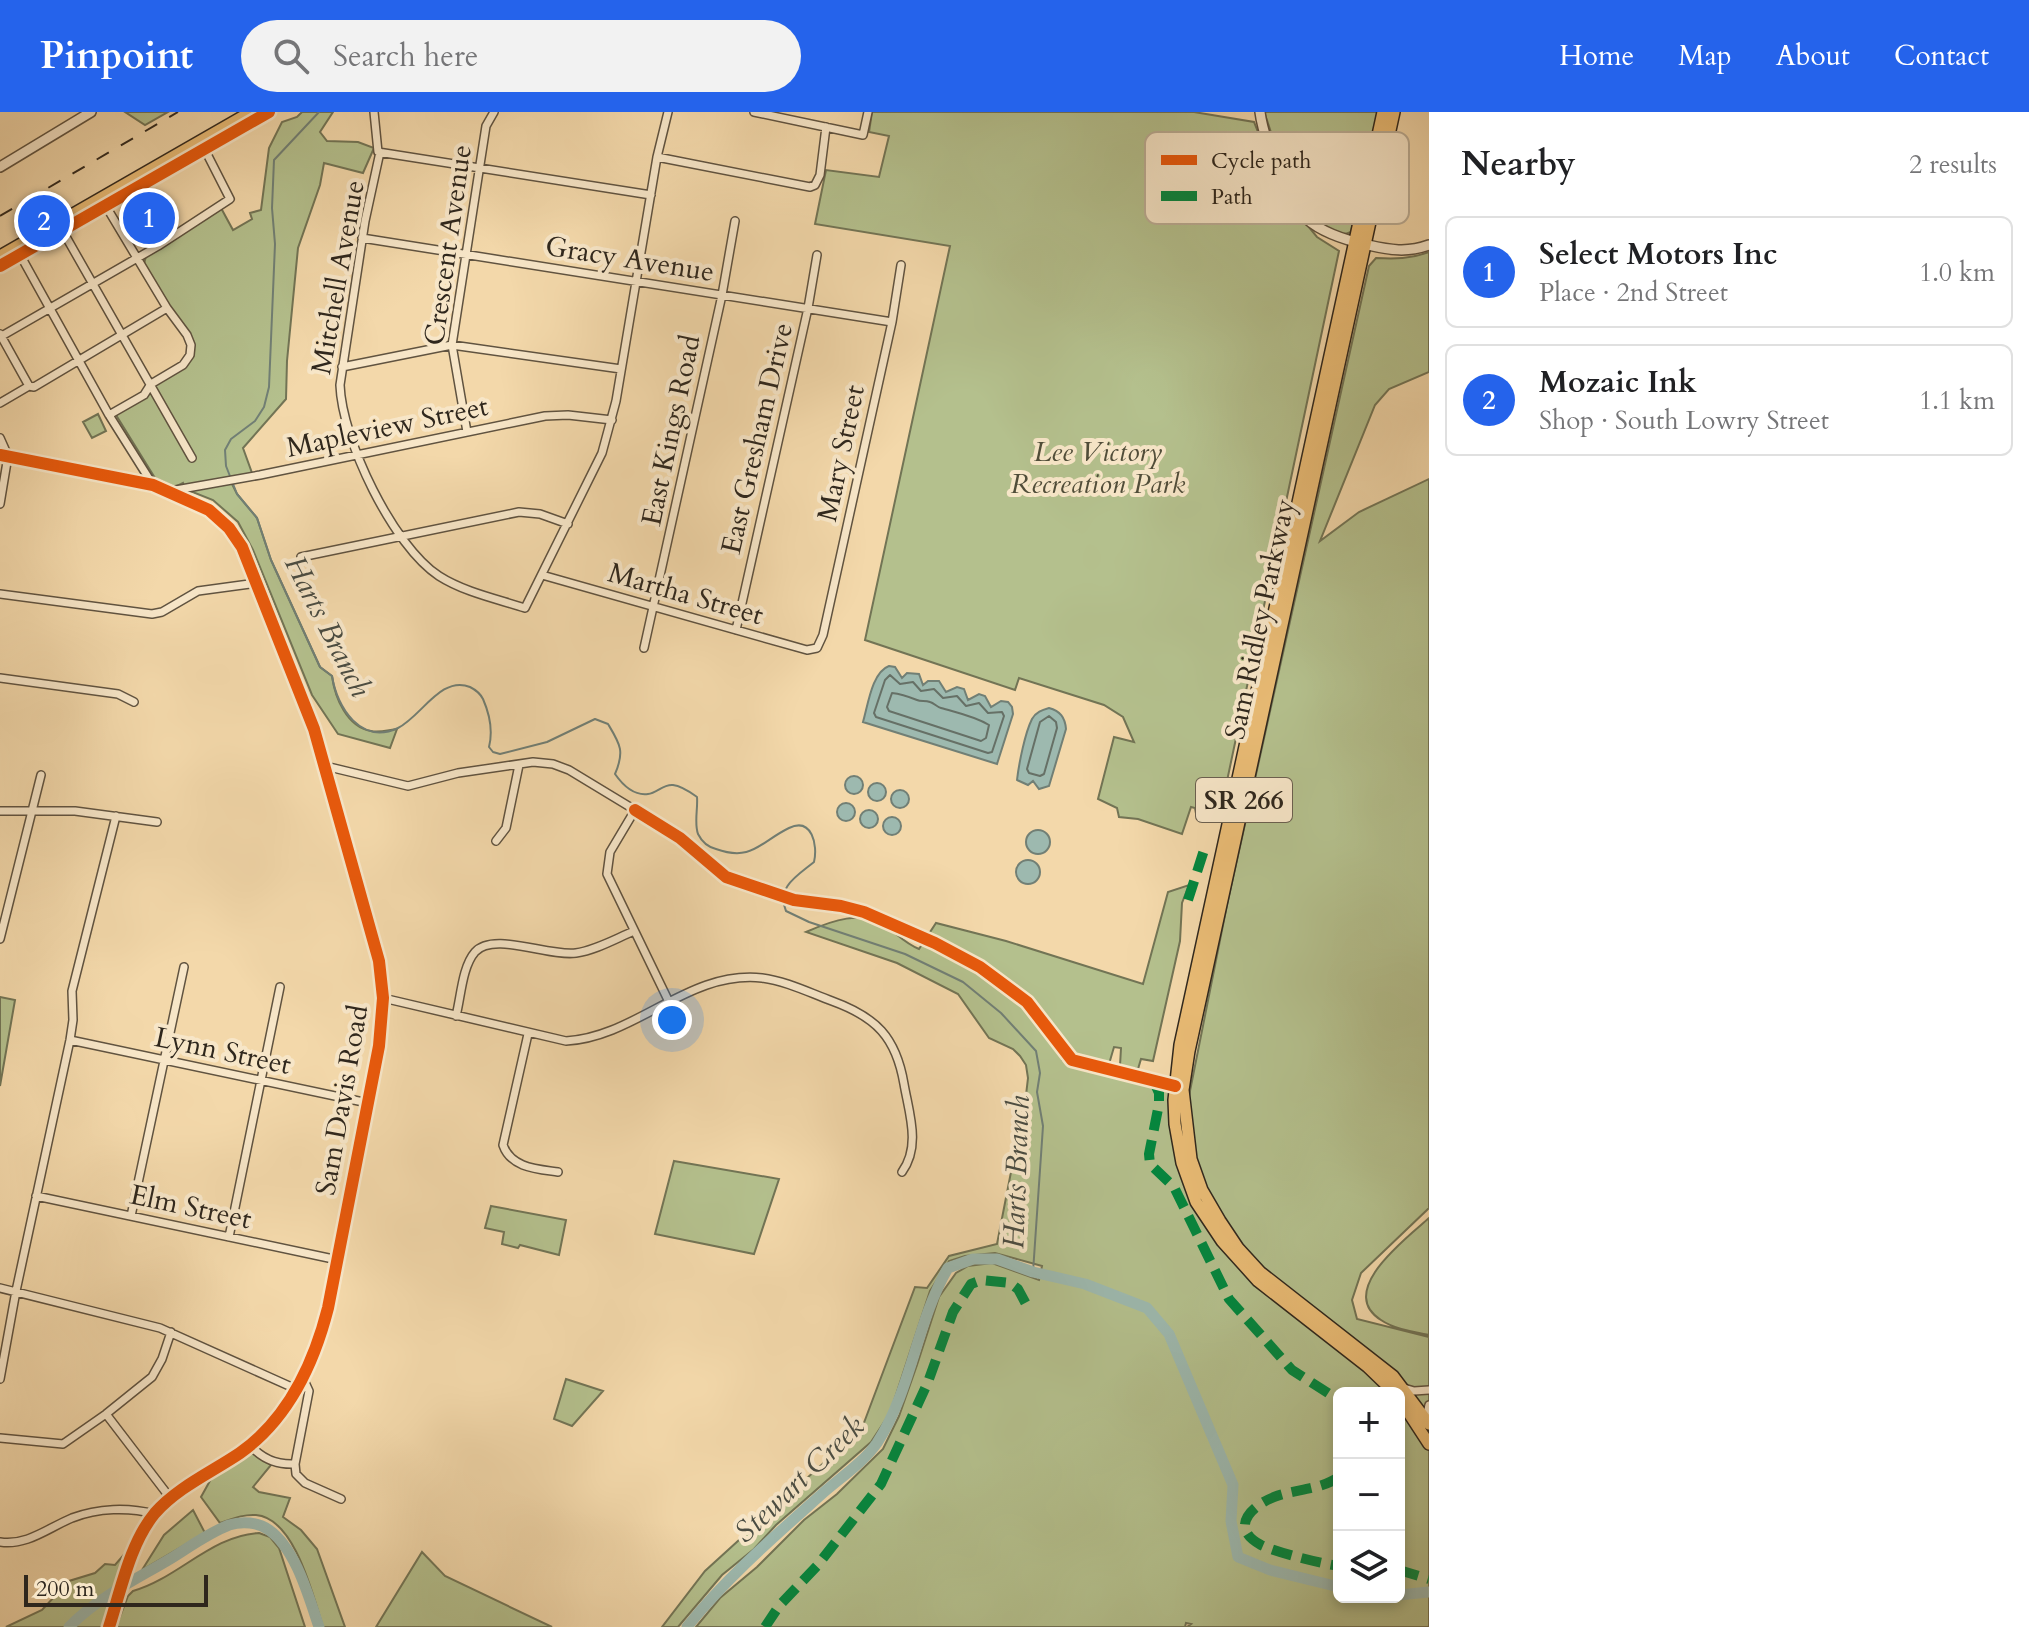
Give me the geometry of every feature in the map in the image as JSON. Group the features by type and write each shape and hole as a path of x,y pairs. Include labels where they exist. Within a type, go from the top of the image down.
{"main road":[{"path":"0,256 18,250 60,226 251,112"},
{"path":"103,201 269,112"},
{"name":"Sam Ridley Parkway","path":"1380,132 1383,112"},
{"name":"Sam Ridley Parkway","path":"1389,132 1394,112"},
{"name":"Sam Ridley Parkway","path":"1361,244 1364,224"},
{"name":"Sam Ridley Parkway","path":"1366,224 1180,1045 1174,1100 1182,1163 1196,1202 1222,1241 1258,1281 1392,1387"},
{"path":"0,266 18,250"},
{"name":"Sam Ridley Parkway","path":"1405,1400 1428,1416"},
{"name":"Sam Ridley Parkway","path":"1411,1406 1429,1444"}],"street":[{"path":"0,167 91,112"},
{"name":"Mitchell Avenue","path":"374,112 379,152 342,367 341,406 356,456 403,537 418,557 439,576 525,608 542,575"},
{"name":"Crescent Avenue","path":"467,432 452,345 486,126 494,112"},
{"path":"542,575 602,453 612,420 657,157 668,112"},
{"path":"754,112 863,135 868,112"},
{"path":"1251,112 1264,132"},
{"path":"1260,112 1265,132"},
{"path":"657,157 810,187 820,175 826,127"},
{"path":"29,386 0,336 138,257 230,199 204,148"},
{"path":"379,152 651,195"},
{"path":"103,201 191,345 190,355 183,365 151,384 144,395 109,415"},
{"name":"East Kings Road","path":"644,648 722,295 735,221"},
{"path":"1313,224 1326,233 1361,244 1405,251 1429,245"},
{"path":"60,226 192,458"},
{"name":"Gracy Avenue","path":"362,238 892,322"},
{"path":"18,250 109,415 153,485"},
{"name":"East Gresham Drive","path":"736,630 817,255"},
{"name":"Mary Street","path":"817,648 823,635 892,322 901,265"},
{"path":"0,403 29,386 34,387 167,308"},
{"path":"342,367 452,345 621,369"},
{"name":"Mapleview Street","path":"170,491 545,416 612,420"},
{"path":"0,438 4,456 0,504"},
{"name":"Sam Davis Road","path":"4,456 153,485 209,510 229,528 242,547 310,719 379,961 383,998 381,1037 338,1260 323,1328 303,1378 276,1418 250,1445 171,1499 155,1514 134,1553 109,1627"},
{"path":"301,557 519,512 540,514 568,524"},
{"name":"Martha Street","path":"542,575 807,650 817,648"},
{"path":"0,594 152,614 162,612 198,591 257,583"},
{"path":"0,678 118,694 134,702"},
{"path":"325,766 408,786 449,775 542,763 562,767 635,810 614,844 607,867 612,886 669,1002"},
{"path":"496,841 506,828 519,765"},
{"path":"0,939 41,775"},
{"path":"0,811 75,811 157,822"},
{"path":"0,1379 70,1040 72,991 116,816"},
{"path":"456,1016 472,955 483,945 495,942 545,952 577,953 634,931"},
{"path":"131,1216 184,967"},
{"path":"383,998 566,1041 619,1027 716,981 765,978 850,1007 866,1015 887,1038 903,1079 913,1148 902,1172"},
{"path":"229,1237 280,987"},
{"path":"528,1034 502,1138 503,1145 505,1152 515,1162 558,1172"},
{"name":"Lynn Street","path":"70,1040 368,1103"},
{"name":"Elm Street","path":"36,1196 338,1260"},
{"path":"0,1288 171,1332 296,1389"},
{"path":"0,1438 63,1444 106,1414 156,1371 171,1332"},
{"path":"303,1378 309,1391 295,1464 296,1474 305,1483 341,1499"},
{"path":"1405,1392 1429,1392"},
{"path":"1411,1406 1429,1392"},
{"path":"106,1414 171,1499"},
{"path":"250,1445 259,1456 295,1464"},
{"path":"0,1542 26,1540 89,1513 129,1509 155,1514"}],"green space":[{"path":"125,112 168,112 145,125"},
{"path":"302,112 333,112 320,132 327,141 358,142 374,148 363,173 324,163 320,185 298,248 286,399 243,448 252,473 230,480 237,494 257,518 271,560 320,667 332,676 344,710 355,724 371,731 397,729 390,748 338,734 312,695 253,550 238,522 213,500 185,489 183,483 175,487 155,478 116,415 182,368 192,348 144,264 146,256 221,208 233,230 252,219 250,213 261,210 269,148 282,122"},
{"name":"Lee Victory Recreation Park","path":"872,112 1194,112 1254,122 1258,132 1145,132 1145,224 1306,224 1317,237 1339,251 1220,814 1211,812 1208,820 1197,819 1195,808 1191,807 1182,834 1138,819 1119,817 1117,808 1098,799 1114,737 1134,742 1123,717 1104,705 1019,678 1015,690 865,640 950,246 815,224 826,170 879,177 889,136 869,132"},
{"path":"1264,112 1378,112 1374,132 1270,132"},
{"path":"1322,224 1353,224 1351,232 1340,234"},
{"path":"1429,252 1429,372 1389,389 1375,405 1320,541 1359,512 1429,479 1429,1208 1361,1273 1352,1300 1357,1319 1429,1337 1429,1627 1187,1627 1191,1624 1186,1623 1185,1627 696,1627 720,1598 883,1449 899,1416 939,1297 956,1273 968,1266 992,1263 1039,1280 1042,1266 995,1253 949,1261 930,1291 890,1413 871,1442 722,1575 678,1627 662,1627 705,1571 862,1428 915,1287 927,1288 949,1256 997,1244 1026,1095 1026,1065 1013,1049 989,1038 958,994 897,963 806,932 836,921 867,919 887,927 919,949 936,923 1006,941 1143,984 1168,892 1189,885 1182,903 1180,941 1153,1061 1141,1059 1138,1069 1120,1066 1121,1048 1114,1047 1109,1064 1076,1055 1064,1060 1189,1096 1227,905 1369,266 1376,258 1402,258"},
{"path":"98,414 106,431 92,438 83,422"},
{"path":"0,997 15,1000 0,1086"},
{"path":"674,1161 779,1179 754,1254 655,1234"},
{"path":"491,1206 566,1220 559,1255 520,1245 518,1248 502,1244 504,1232 485,1228"},
{"path":"1429,1218 1429,1335 1398,1328 1381,1320 1369,1308 1366,1294 1370,1280 1380,1265"},
{"path":"566,1379 603,1391 572,1426 554,1419"},
{"path":"250,1452 271,1465 253,1487 259,1492 290,1498 283,1517 301,1530 317,1549 345,1627 323,1627 308,1579 282,1529 270,1519 256,1515 220,1523 201,1497 211,1479"},
{"path":"193,1510 205,1533 142,1570 164,1535"},
{"path":"259,1533 270,1537 279,1548 305,1627 116,1627 133,1591 165,1577 226,1541"},
{"path":"128,1550 106,1627 6,1627 42,1610 69,1581 95,1573 105,1564 115,1565"},
{"path":"422,1552 445,1576 552,1627 376,1627"}],"water":[{"path":"889,666 895,667 902,678 907,673 919,674 923,685 928,681 939,681 946,692 957,687 964,689 968,700 979,694 985,696 991,707 1001,701 1008,702 1013,714 997,764 863,722 878,675"},
{"path":"1049,708 1061,715 1066,729 1049,786 1039,789 1033,781 1028,785 1017,780 1032,719"},
{"path":"850,776 858,776 863,785 861,792 850,794 845,789 845,781"},
{"path":"877,783 884,785 884,799 877,801 870,799 868,792 870,785"},
{"path":"900,790 907,792 907,806 900,808 893,806 891,799 893,792"},
{"path":"842,803 850,803 855,812 853,819 842,821 837,816 837,808"},
{"path":"865,810 873,810 878,819 876,826 865,828 860,823 860,815"},
{"path":"888,817 896,817 901,826 899,833 888,835 883,830 883,822"},
{"path":"1038,830 1049,837 1050,842 1043,853 1038,854 1027,847 1026,842 1033,831"},
{"path":"1028,860 1039,867 1040,872 1033,883 1028,884 1017,877 1016,872 1023,861"}],"waterway":[{"name":"Harts Branch","path":"319,112 274,160 272,208 275,244 269,387 264,407 255,421 231,439 225,450 226,466 237,494 257,518 271,560 320,667 332,676 345,711 362,727 373,732 385,732 407,723 450,687 470,687 481,695 487,711 491,729 489,747 500,754 547,742 595,719 608,724 620,748 615,774 621,782 643,794 673,785 697,797 698,834 703,842 713,848 747,852 789,828 803,826 808,829 814,841 814,862 786,889 786,911 809,922 905,954 963,982 1001,1013 1036,1051 1040,1073 1037,1092 1043,1126 1033,1272"},
{"name":"Stewart Creek","path":"687,1627 752,1557 872,1450 898,1401 928,1311 948,1268 973,1259 997,1259 1033,1272 1085,1284 1147,1308 1169,1334 1233,1485 1231,1521 1238,1557 1270,1570 1333,1586"},
{"name":"Stewart Creek","path":"69,1627 104,1598 206,1536 229,1525 244,1523 269,1530 287,1549 319,1627"},
{"name":"Stewart Creek","path":"1405,1594 1429,1592"}],"railway":[{"path":"0,216 178,112"}],"marked path":[{"path":"1188,900 1205,847"},
{"path":"1154,1082 1159,1093 1159,1104 1149,1154 1150,1164 1174,1187 1229,1299 1292,1370 1333,1396"},
{"path":"765,1627 881,1484 928,1382 953,1312 971,1284 982,1280 1010,1283 1018,1289 1026,1304"},
{"path":"1333,1480 1266,1501 1251,1512 1245,1525 1246,1532 1261,1545 1333,1565"},
{"path":"1405,1572 1429,1579"}],"cycle path":[{"path":"0,266 269,112"},
{"path":"0,455 153,485 209,510 229,528 242,547 314,729 379,961 383,998 379,1046 328,1308 307,1369 285,1407 257,1439 185,1488 155,1513 133,1552 109,1627"},
{"path":"635,810 680,838 726,877 794,900 864,912 935,943 980,967 1027,1002 1072,1060 1175,1086"}],"place":[{"name":"Select Motors Inc","path":"149,218"},
{"name":"Mozaic Ink","path":"44,221"}]}
